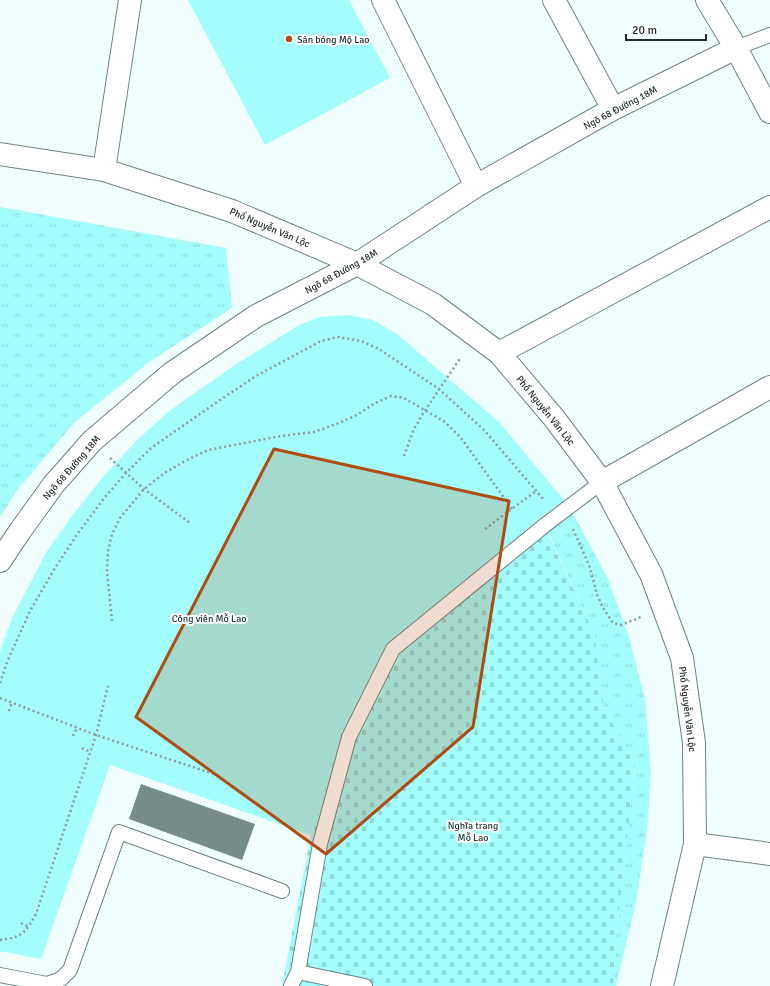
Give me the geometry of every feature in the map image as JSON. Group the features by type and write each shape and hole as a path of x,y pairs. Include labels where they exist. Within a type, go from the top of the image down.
{"street":[{"path":"104,170 130,0"},
{"path":"383,0 476,186"},
{"path":"554,0 613,109"},
{"path":"707,0 736,48 770,112"},
{"name":"Ngõ 68 Đường 18M","path":"0,561 54,484 92,441 172,373 256,316 357,264 476,186 613,109 736,48"},
{"name":"Phố Nguyễn Văn Lộc","path":"0,154 104,170 232,211 357,264 433,304 499,353 554,418 602,482 651,574 682,658 694,743 695,844 662,986"},
{"path":"499,353 770,207"},
{"path":"602,482 770,387"},
{"path":"695,844 770,854"}],"lane":[{"path":"736,48 770,35"},
{"path":"291,986 298,972 320,844 349,737 393,649 561,513 602,482"},
{"path":"0,975 47,984 61,980 70,970 119,832 282,891"},
{"path":"298,972 365,986"}],"path":[{"path":"404,456 414,429 476,336"},
{"path":"0,683 7,662 30,611 54,568 105,496 126,473 151,448 256,376 321,341 338,337 361,341 379,349 439,390 484,430 536,491 561,513 579,540 590,565 602,608 613,623 621,625 663,608"},
{"path":"112,621 107,572 108,551 112,534 120,518 144,489 166,472 188,459 208,450 281,436 314,432 340,423 357,415 375,403 391,396 404,398 445,422 461,438 512,510"},
{"path":"92,441 144,489 190,523"},
{"path":"485,529 536,491"},
{"path":"0,940 14,938 27,931 36,914 96,735 108,686"},
{"path":"0,698 96,735 217,775"},
{"path":"9,712 12,702"},
{"path":"74,736 77,728"},
{"path":"82,748 90,752"},
{"path":"21,923 29,927"}],"highlighted area":[{"path":"274,449 509,501 473,727 326,854 136,717"}],"green space":[{"name":"Sân bóng Mộ Lao","path":"188,0 349,0 390,78 265,145"},
{"path":"0,207 226,248 232,308 149,362 74,423 18,489 0,517"},
{"name":"Công viên Mỗ Lao","path":"349,315 373,320 397,334 500,423 563,499 386,646 342,731 311,835 110,765 41,959 0,951 0,651 12,618 47,551 103,477 137,440 169,411 235,365 299,325 320,317"},
{"path":"563,499 576,519 608,579 629,637 645,700 651,774 647,830 636,902 616,986 613,986 616,937 635,766 604,707 594,634 542,518"},
{"name":"Nghĩa trang Mỗ Lao","path":"541,518 594,634 604,707 635,766 616,937 613,986 282,986 311,835 342,731 386,646"}],"building":[{"path":"141,784 255,824 242,860 129,819"}],"place":[{"name":"Sân bóng Mộ Lao","path":"289,39"}]}
